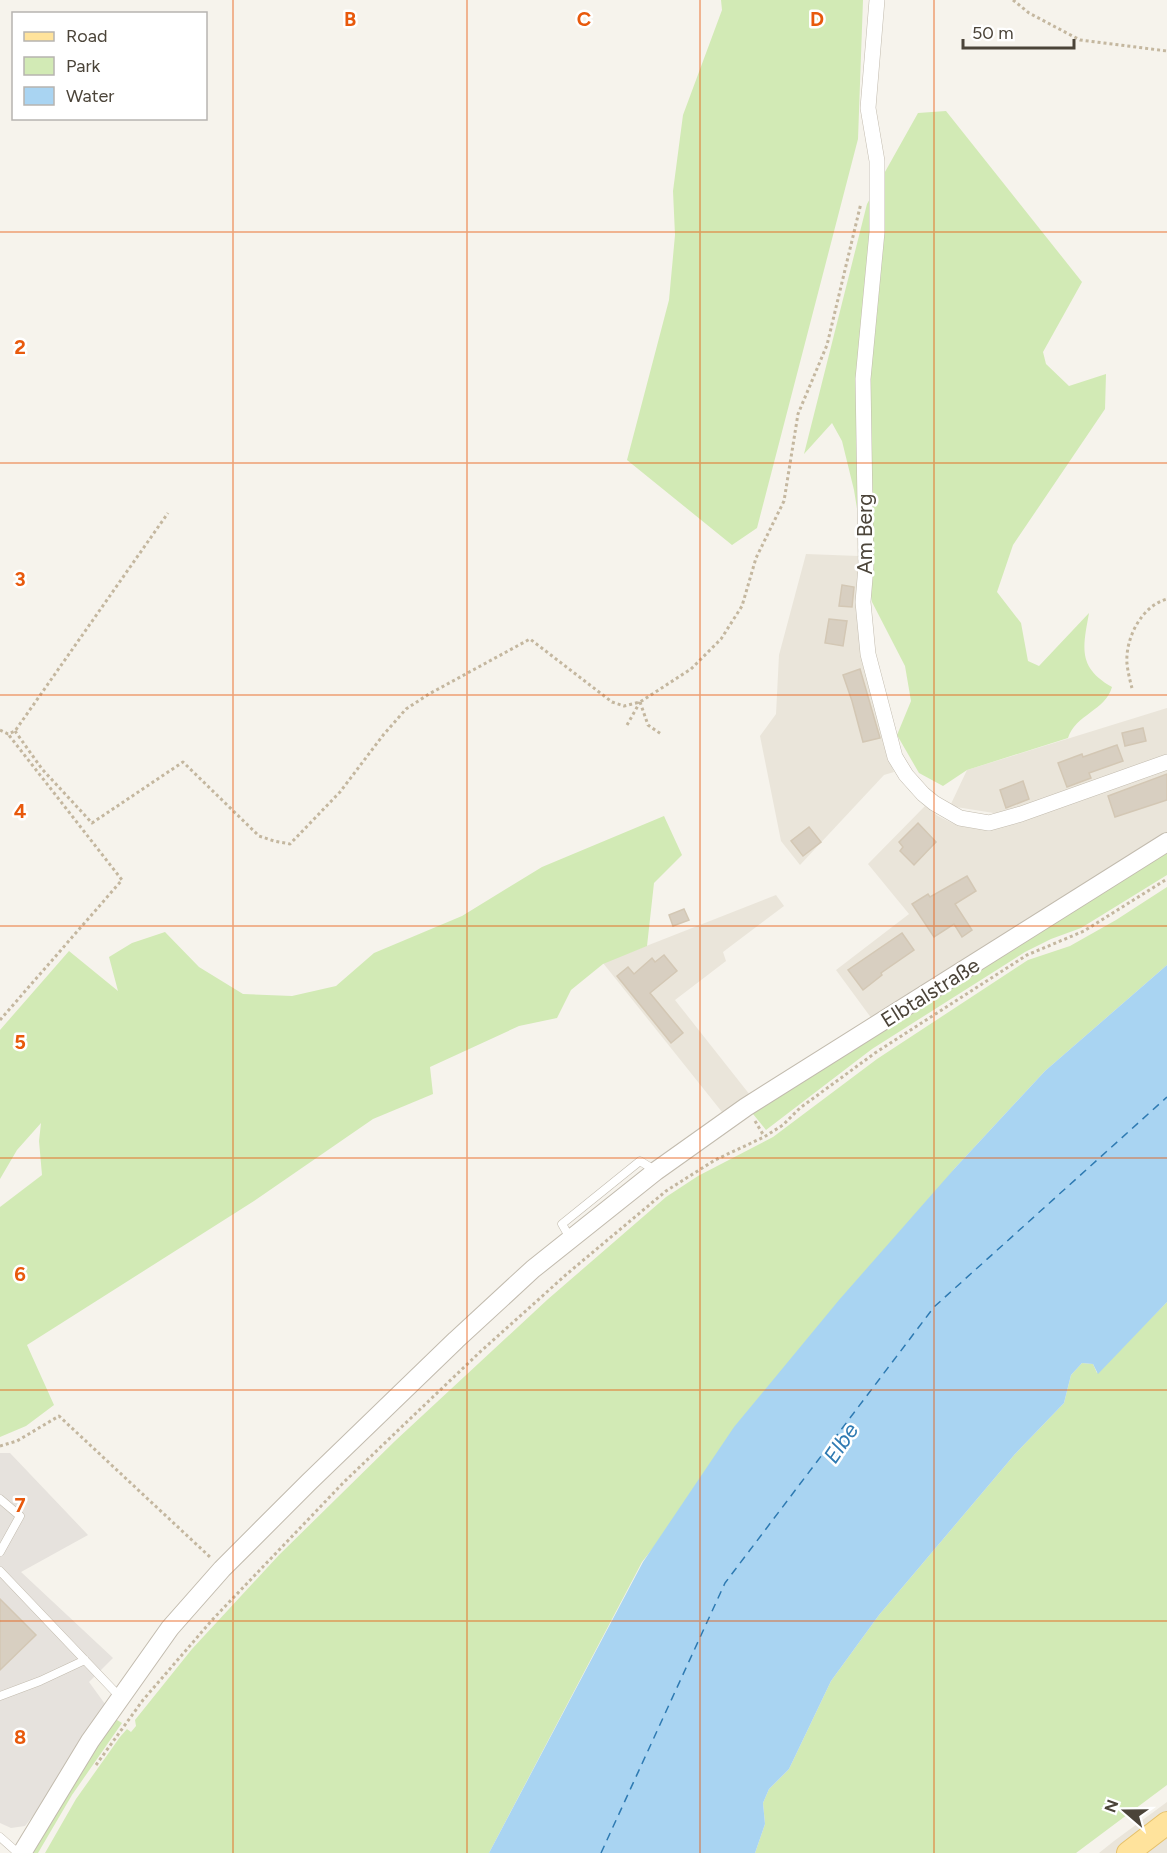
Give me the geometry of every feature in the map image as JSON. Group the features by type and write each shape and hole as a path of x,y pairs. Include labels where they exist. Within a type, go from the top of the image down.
{"main road":[{"path":"1128,1853 1167,1823"}],"street":[{"name":"Am Berg","path":"878,0 868,108 877,161 877,232 863,379 866,566 863,602 868,654 895,757 906,775 934,803 960,818 989,823 1021,814 1167,762"},
{"name":"Elbtalstraße","path":"20,1853 120,1696 170,1628 222,1569 309,1482 533,1269 694,1142 1167,842"}],"lane":[{"path":"0,1499 20,1516 0,1552"},
{"path":"0,1571 120,1696"},
{"path":"0,1695 40,1681 85,1660"},
{"path":"0,1837 20,1853"}],"path":[{"path":"1012,0 1029,13 1080,40 1167,51"},
{"path":"15,731 42,769 92,823 183,762 259,836 290,844 340,792 406,709 530,639 612,702 624,706 640,702 691,669 721,639 741,606 756,558 784,501 798,414 827,345 861,202"},
{"path":"8,734 15,731 168,513"},
{"path":"1132,688 1127,662 1132,634 1142,616 1158,601 1167,599"},
{"path":"627,725 640,702"},
{"path":"640,702 648,725 661,734"},
{"path":"0,730 8,734 122,880 0,1020"},
{"path":"117,1735 143,1700 205,1628 344,1482 481,1351 568,1273 666,1191 715,1160 783,1125 800,1108 875,1053 1027,955 1084,931 1167,879"},
{"path":"0,1446 17,1441 59,1416 222,1569"}],"shaded area":[{"path":"806,554 859,556 858,629 868,678 894,772 884,775 800,865 781,841 760,736 776,714 779,655"},
{"path":"1167,708 1167,758 1006,815 950,806 967,770"},
{"path":"1167,767 1167,835 872,1019 836,970 909,914 868,864 925,806 954,824 987,829"},
{"path":"776,895 784,906 723,952 726,961 675,1000 750,1095 722,1112 603,963"},
{"path":"0,1453 10,1453 88,1535 21,1572 113,1658 89,1682 105,1704 36,1812 25,1826 11,1828 0,1823"},
{"path":"1167,1802 1167,1853 1099,1853 1114,1841"}],"green space":[{"path":"721,0 863,0 858,139 757,528 732,545 627,460 669,300 675,235 673,191 683,115 722,10"},
{"path":"946,111 1082,282 1043,352 1046,364 1069,386 1106,374 1105,409 1013,545 997,592 1021,623 1028,661 1039,666 1089,613 1084,646 1085,655 1093,672 1112,687 1104,701 1077,724 1068,738 967,770 943,786 919,773 897,735 911,701 905,666 872,602 854,490 842,441 832,423 804,454 867,204 918,113"},
{"path":"664,816 682,855 654,883 647,946 603,964 571,990 557,1018 519,1026 430,1067 433,1094 373,1119 254,1201 27,1345 54,1405 26,1426 0,1437 0,1207 42,1175 39,1141 41,1123 17,1150 0,1179 0,1030 69,951 118,991 109,957 132,943 165,932 199,967 243,994 292,996 336,986 374,953 462,916 542,867"},
{"path":"1167,850 1167,875 1081,928 1025,952 872,1049 766,1130 753,1114 752,1110"},
{"path":"1167,887 1167,965 1045,1071 955,1168 642,1562 489,1853 45,1853 76,1799 120,1737 127,1729 131,1732 136,1726 135,1720 192,1649 279,1555 395,1441 547,1300 666,1197 698,1176 773,1137 877,1059 1028,960 1070,946"},
{"path":"1167,1302 1167,1785 1076,1853 755,1853 765,1824 763,1803 769,1789 789,1769 831,1681 879,1615 1015,1454 1064,1403 1071,1375 1082,1363 1093,1364 1097,1373"},
{"path":"117,1720 122,1723 72,1795 38,1853 28,1853 110,1721"}],"water":[{"name":"Elbe","path":"1167,965 1167,1302 1098,1374 1093,1364 1082,1363 1071,1375 1064,1403 1015,1454 879,1615 831,1681 789,1769 769,1789 763,1803 765,1824 755,1853 489,1853 643,1562 734,1427 839,1300 955,1168 1045,1071"}],"building":[{"path":"842,585 854,587 852,607 839,606"},
{"path":"829,619 847,621 843,646 825,643"},
{"path":"860,669 880,738 863,742 843,675"},
{"path":"1143,728 1146,741 1125,746 1122,733"},
{"path":"1117,745 1123,761 1089,773 1091,778 1067,787 1058,763"},
{"path":"1167,774 1167,800 1115,817 1108,796"},
{"path":"1023,781 1029,799 1006,808 1000,790"},
{"path":"918,823 936,842 914,865 900,851 903,847 899,842"},
{"path":"809,827 821,842 803,856 791,841"},
{"path":"967,876 976,891 955,904 972,930 962,937 954,924 934,937 912,904 928,894 930,897"},
{"path":"684,909 689,920 673,926 669,915"},
{"path":"902,933 914,950 881,973 882,975 863,990 848,970"},
{"path":"664,955 677,971 650,993 683,1033 671,1043 617,976 628,967 634,974 652,958 655,962"},
{"path":"0,1599 36,1635 0,1670"}],"ferry route":[{"path":"601,1853 725,1583 934,1307 1167,1097"}]}
